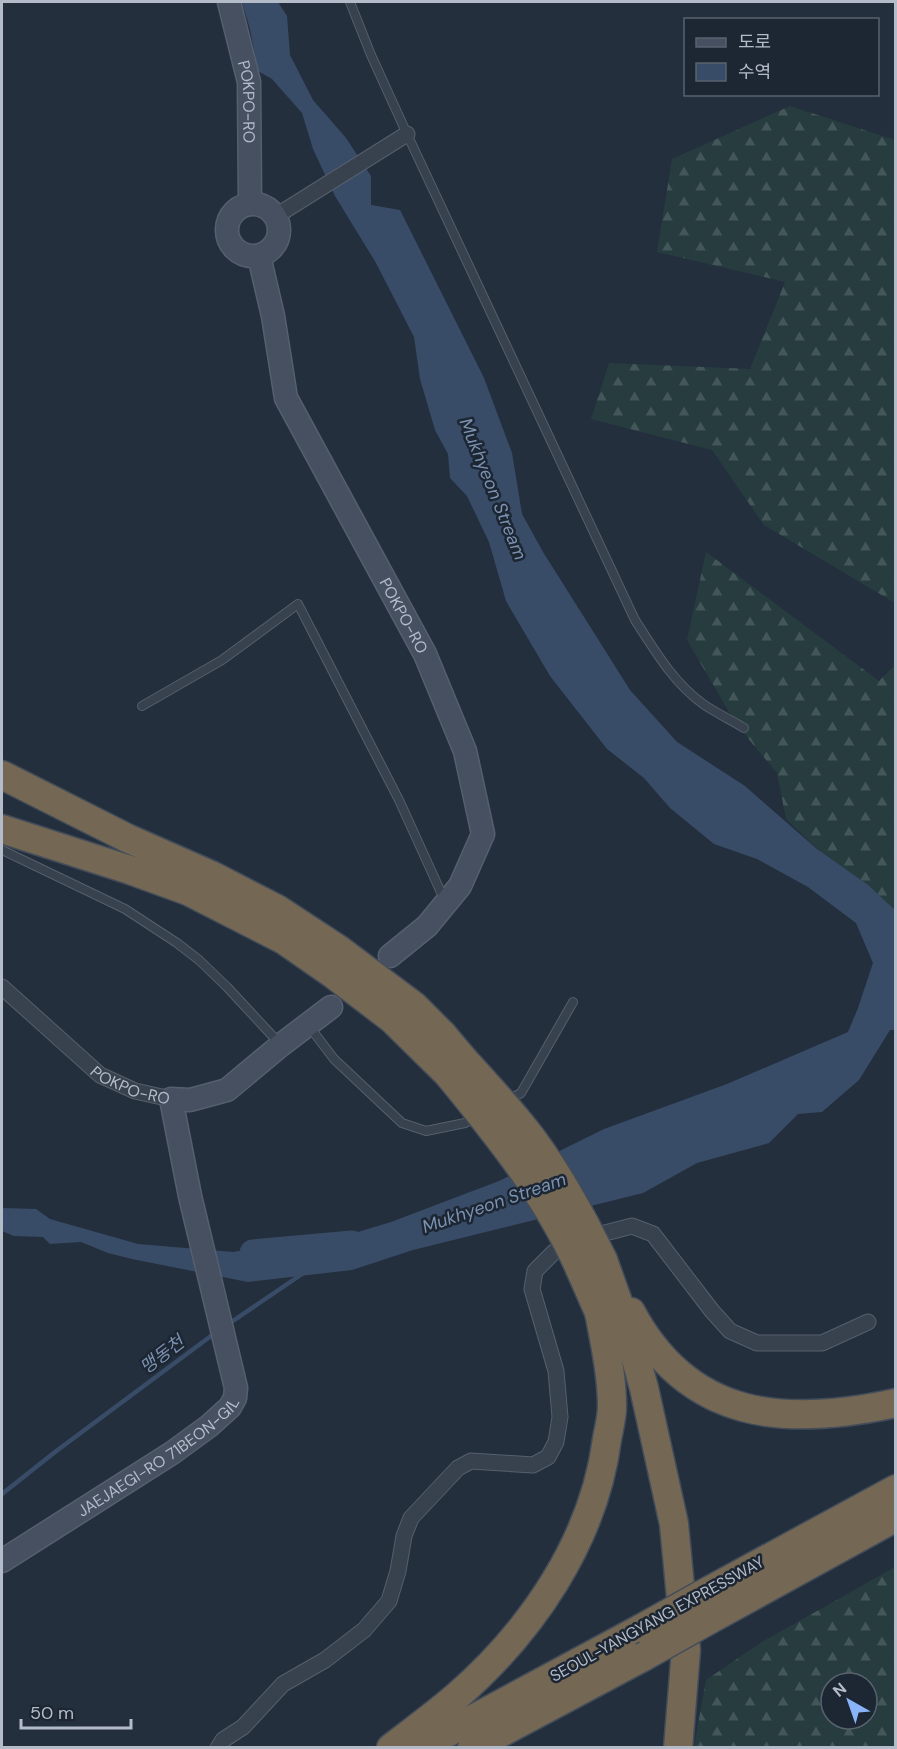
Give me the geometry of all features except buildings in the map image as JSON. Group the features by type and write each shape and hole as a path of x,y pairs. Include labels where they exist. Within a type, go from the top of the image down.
{"highway":[{"path":"2,775 129,839 213,876 277,909 338,949 414,1006 443,1035 456,1067"},
{"path":"2,829 188,891 284,940 333,974 505,1105 534,1141 584,1221 609,1368 612,1409 599,1484 588,1514 558,1577 536,1609 483,1671 457,1696 391,1748"},
{"path":"592,1265 661,1356 698,1387 718,1398 740,1407 783,1415 812,1415 862,1410 896,1403"},
{"path":"592,1265 628,1330 644,1388 674,1524 686,1650 678,1748"},
{"path":"599,1312 615,1350 634,1411 644,1448 652,1493 667,1664 667,1705 661,1748"},
{"name":"SEOUL-YANGYANG EXPRESSWAY","path":"472,1748 643,1657 705,1608 896,1489"},
{"name":"SEOUL-YANGYANG EXPRESSWAY","path":"419,1748 642,1628 705,1608 896,1517"}],"main road":[{"name":"POKPO-RO","path":"229,2 249,82 250,204"},
{"path":"250,204 260,204 270,209 276,216 280,227 279,236 275,246 268,252 250,257 238,252 231,245 227,236 227,227 232,214 239,208 250,204"},
{"name":"POKPO-RO","path":"259,256 273,316 286,398 425,654 465,751 483,834 460,886 427,926 390,956"},
{"name":"POKPO-RO","path":"171,1099 190,1100 227,1090 281,1045 332,1007"},
{"name":"JAEJAEGI-RO 71BEON-GIL","path":"2,1561 172,1453 209,1426 230,1407 235,1398 236,1388 232,1368 190,1196 171,1099"}],"street":[{"path":"276,216 407,134"},
{"name":"POKPO-RO","path":"2,987 100,1075 135,1090 171,1099"},
{"path":"218,1748 223,1740 243,1727 283,1684 325,1660 364,1630 389,1601 398,1571 404,1536 411,1518 458,1468 471,1461 533,1465 548,1457 556,1442 560,1417 556,1371 532,1289 535,1271 554,1252 605,1233 632,1226 653,1234 730,1331 757,1343 822,1343 868,1322"}],"lane":[{"path":"350,2 407,134 635,620 663,664 682,686 703,704 744,728"},
{"path":"142,706 222,660 298,604 399,800 445,904"},
{"path":"2,850 125,909 177,943 227,987 281,1045"},
{"path":"308,1025 334,1059 402,1123 426,1131 465,1123 521,1093 573,1002"}],"green space":[{"path":"790,106 895,140 895,603 764,525 712,450 591,419 609,363 750,369 785,282 657,252 672,159"},
{"path":"706,552 879,681 895,665 895,923 786,819 777,773 736,724 687,640"},
{"path":"895,1567 895,1747 694,1747 706,1680 762,1642"}],"water":[{"path":"242,2 278,2 287,16 290,55 313,100 346,138 371,176 371,205 400,210 484,378 512,453 522,514 543,552 630,690 677,742 745,786 817,849 868,885 895,910 895,1030 890,1030 859,1080 822,1112 798,1114 769,1143 697,1163 643,1193 413,1250 352,1270 248,1282 132,1259 108,1253 81,1242 50,1244 43,1237 14,1236 2,1231 2,1208 36,1209 50,1219 138,1244 233,1252 255,1248 308,1251 338,1238 391,1222 499,1181 604,1129 727,1084 848,1032 873,963 856,923 808,887 757,859 714,844 670,808 644,778 607,749 550,676 506,601 489,542 467,496 450,478 448,454 435,430 420,379 414,337 376,263 335,196 313,149 302,113 272,79 258,71"}],"waterway":[{"name":"Mukhyeon Stream","path":"253,1253 352,1244"},
{"name":"맹동천","path":"227,1325 302,1274"},
{"name":"맹동천","path":"2,1494 215,1333"}]}
